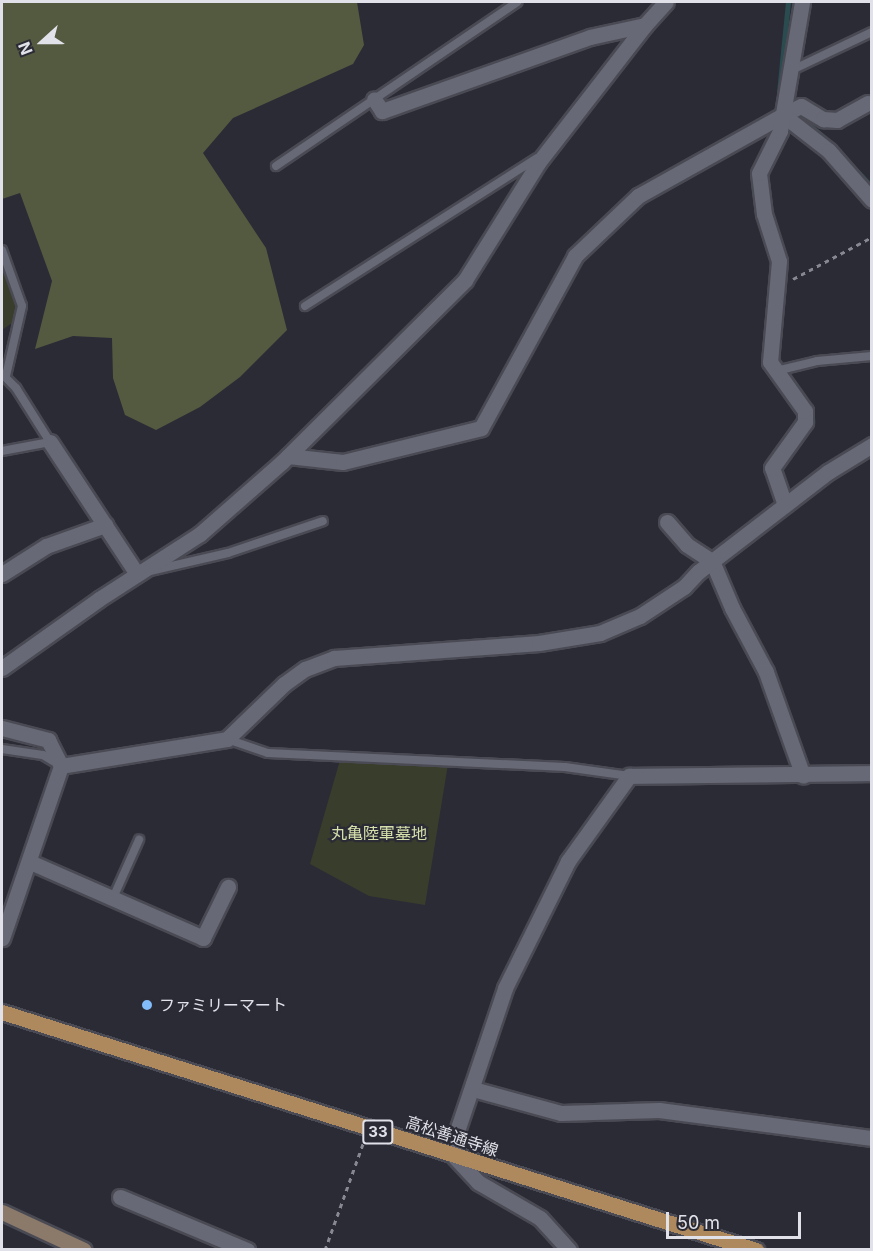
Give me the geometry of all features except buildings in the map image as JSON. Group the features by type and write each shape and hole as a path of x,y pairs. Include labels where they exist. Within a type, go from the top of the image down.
{"main road":[{"name":"高松善通寺線","path":"2,1012 756,1250"}],"street":[{"path":"2,668 137,574 200,534 288,456 465,280 547,152 645,24 666,2"},
{"path":"785,505 772,468 805,422 805,411 770,362 779,261 764,214 759,173 783,114 802,2"},
{"path":"374,99 382,111 590,37 645,24"},
{"path":"288,456 343,462 481,429 575,256 638,196 801,106 823,119 837,120 868,103"},
{"path":"783,114 829,151 872,201"},
{"path":"50,442 137,574"},
{"path":"61,766 227,739 284,684 305,669 334,658 539,644 600,633 640,616 684,587 712,561 785,505 872,445"},
{"path":"667,522 687,545 712,561 732,608 766,672 803,776"},
{"path":"2,574 46,546 105,525"},
{"path":"2,728 48,740 61,766 30,862 2,938"},
{"path":"569,1250 540,1218 478,1182 454,1156 456,1134 505,988 563,871 629,776 803,776 872,773"},
{"path":"30,862 203,938 228,887"},
{"path":"473,1089 561,1113 658,1110 872,1138"},
{"path":"120,1197 247,1250"},
{"path":"2,1212 84,1250"}],"lane":[{"path":"276,166 517,2"},
{"path":"790,71 872,32"},
{"path":"305,306 547,152"},
{"path":"2,249 22,306 4,375 50,442 2,451"},
{"path":"776,371 816,361 872,356"},
{"path":"137,574 228,553 323,520"},
{"path":"227,739 268,753 565,767 629,776"},
{"path":"2,749 44,755 61,766"},
{"path":"114,898 139,840"}],"path":[{"path":"777,290 872,237"},
{"path":"325,1250 368,1129"}],"green space":[{"path":"2,2 357,2 364,45 353,64 233,118 203,153 266,248 287,330 240,377 200,407 156,430 125,415 113,378 112,338 73,336 35,349 52,281 20,193 2,199"},
{"path":"2,263 19,305 15,321 2,330"},
{"name":"丸亀陸軍墓地","path":"340,760 448,764 425,905 369,896 310,864"}],"waterway":[{"path":"779,92 788,2"},
{"path":"801,117 833,146"},
{"path":"848,162 872,187"}],"place":[{"name":"ファミリーマート","path":"147,1005"}]}
